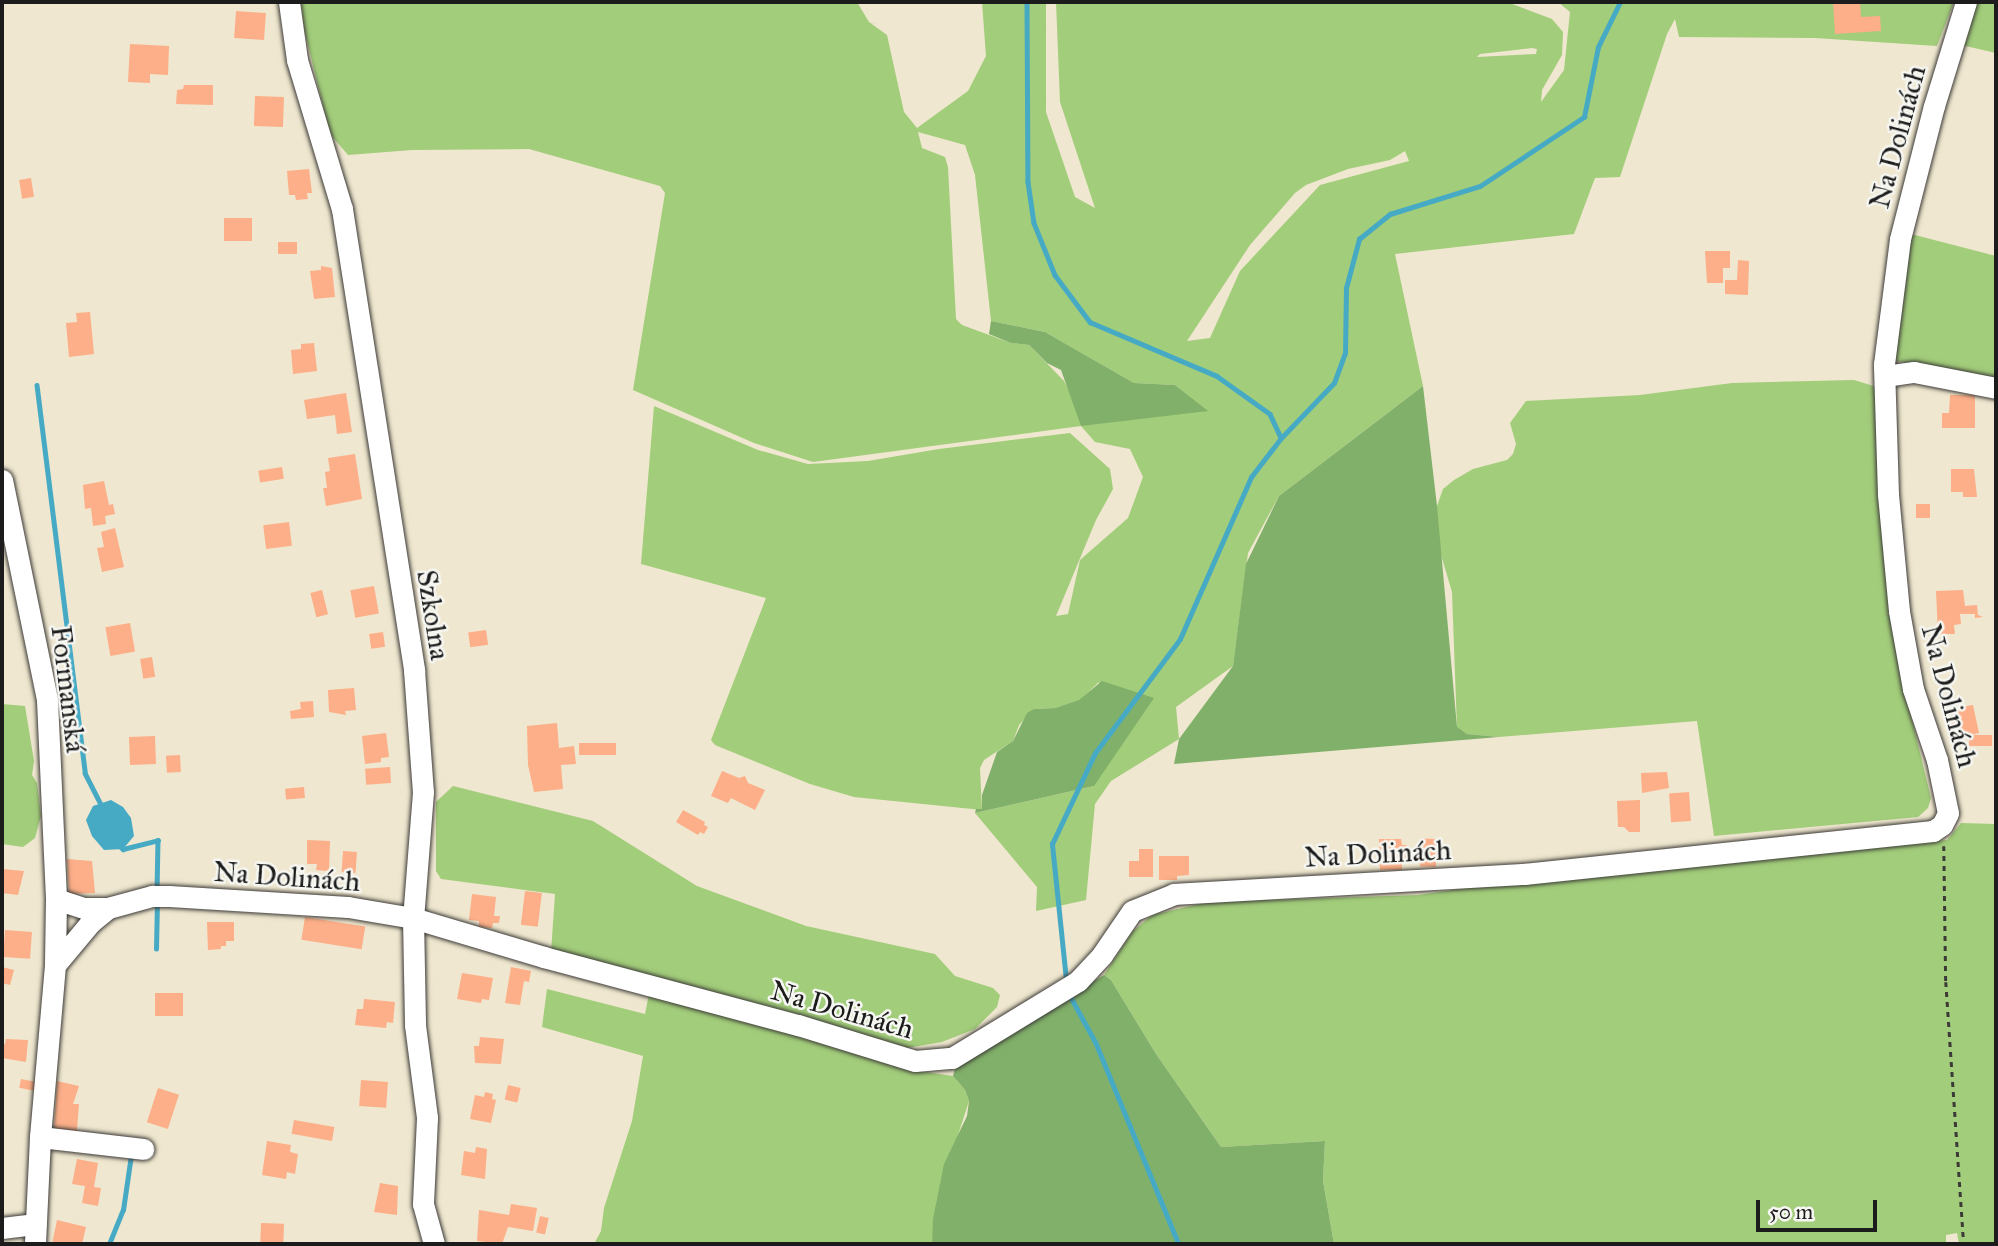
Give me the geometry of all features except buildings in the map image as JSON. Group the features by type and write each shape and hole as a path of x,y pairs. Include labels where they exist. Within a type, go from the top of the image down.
{"street":[{"name":"Szkolna","path":"289,2 297,60 342,209 414,670 424,792 413,918 415,1025 427,1118 423,1204 434,1244"},
{"name":"Na Dolinách","path":"56,899 84,908 107,908 160,896 348,907 413,918 544,957 798,1025 915,1061 952,1058 1078,981 1102,955 1132,911 1174,894 1524,874 1918,835 1942,825 1948,813 1944,786 1913,690 1899,611 1888,494 1885,376 1900,239 1934,106 1966,2"},
{"path":"1885,376 1914,372 1996,388"},
{"name":"Formanská","path":"2,480 47,699 56,899 55,965 40,1137 36,1234"},
{"path":"55,965 91,922 107,908"},
{"path":"40,1137 143,1149"},
{"path":"2,1228 36,1234"}],"path":[{"path":"1942,825 1947,895 1946,982 1964,1244"}],"green space":[{"path":"301,2 857,2 869,22 887,35 904,112 917,128 968,91 986,56 982,2 1046,2 1046,112 1075,197 1095,208 1060,102 1056,2 1507,2 1552,19 1563,32 1562,55 1542,90 1541,102 1564,70 1570,12 1558,2 1954,2 1937,46 1815,38 1679,37 1675,19 1667,34 1620,177 1595,178 1574,234 1395,254 1423,386 1279,496 1248,553 1233,666 1176,707 1179,739 1111,781 1095,804 1086,900 1036,911 1037,887 975,813 1094,786 1099,682 1080,700 1055,708 1034,709 1019,725 1013,741 984,760 980,768 982,810 854,797 810,784 715,745 711,740 766,598 641,564 654,406 758,450 808,464 868,461 939,449 1070,433 1110,469 1113,489 1096,520 1056,616 1068,614 1080,560 1128,518 1143,477 1130,449 1095,442 1081,426 813,462 754,443 633,390 665,193 660,186 529,149 412,150 348,155 330,134 304,29","holes":["1537,49 1536,54 1477,57 1480,54","918,132 965,145 975,175 991,321 1045,332 1134,383 1175,385 1207,411 1077,407 1064,381 1029,345 1011,343 962,325 956,319 948,167 945,157 922,148","1405,151 1409,161 1320,185 1240,271 1210,338 1187,341 1250,245 1295,193 1306,185 1348,169 1390,160"]},
{"path":"1976,2 1996,2 1996,53 1961,45"},
{"path":"1911,234 1996,256 1996,381 1897,361 1893,354"},
{"path":"991,321 1045,332 1134,383 1175,385 1208,411 1081,426 1061,370 1047,363 1029,345 1011,343 989,334"},
{"path":"1854,380 1877,387 1907,699 1931,798 1928,808 1918,817 1714,836 1697,721 1499,737 1467,734 1457,728 1452,592 1435,526 1437,506 1443,489 1454,480 1473,469 1507,460 1513,454 1516,444 1510,423 1526,401 1640,395 1732,383"},
{"path":"1423,386 1457,727 1467,734 1499,737 1174,764 1179,739 1233,666 1246,564 1279,496"},
{"path":"1102,681 1154,698 1094,786 975,813 976,809 982,809 982,795 997,752 1013,741 1027,713 1034,709 1055,708 1079,700"},
{"path":"2,704 25,706 34,761 32,775 37,783 41,816 35,838 23,847 2,844"},
{"path":"453,786 593,821 697,886 806,926 935,954 955,976 993,988 1000,995 997,1007 975,1029 942,1042 907,1048 551,952 555,894 441,879 436,871 436,802"},
{"path":"1961,823 1996,824 1996,1244 1959,1244 1957,1233 1946,1235 1946,1244 1334,1244 1323,1181 1325,1141 1221,1147 1156,1054 1111,980 1104,975 1132,932 1152,915 1208,902 1418,895 1494,884 1947,840"},
{"path":"1104,975 1111,980 1156,1054 1221,1147 1325,1141 1323,1181 1334,1244 932,1244 933,1219 944,1164 967,1116 969,1101 965,1090 953,1076 956,1064"},
{"path":"547,989 645,1014 650,989 919,1071 953,1076 965,1090 969,1101 938,1197 932,1244 594,1244 601,1231 604,1208 632,1121 643,1056 542,1027"}],"water":[{"path":"111,800 123,807 131,818 134,836 123,849 104,850 92,836 86,820 93,806"}],"waterway":[{"path":"1027,2 1028,182 1034,223 1055,275 1090,322 1217,376 1270,414 1281,438"},
{"path":"1066,980 1052,844 1095,753 1180,639 1251,477 1281,438 1334,383 1345,353 1346,288 1359,239 1390,214 1480,186 1584,117 1598,47 1620,2"},
{"path":"37,385 85,773 102,807"},
{"path":"121,847 123,849 158,840 157,890"},
{"path":"156,949 157,902"},
{"path":"1068,992 1096,1043 1179,1244"},
{"path":"109,1244 123,1210 131,1155"}]}
